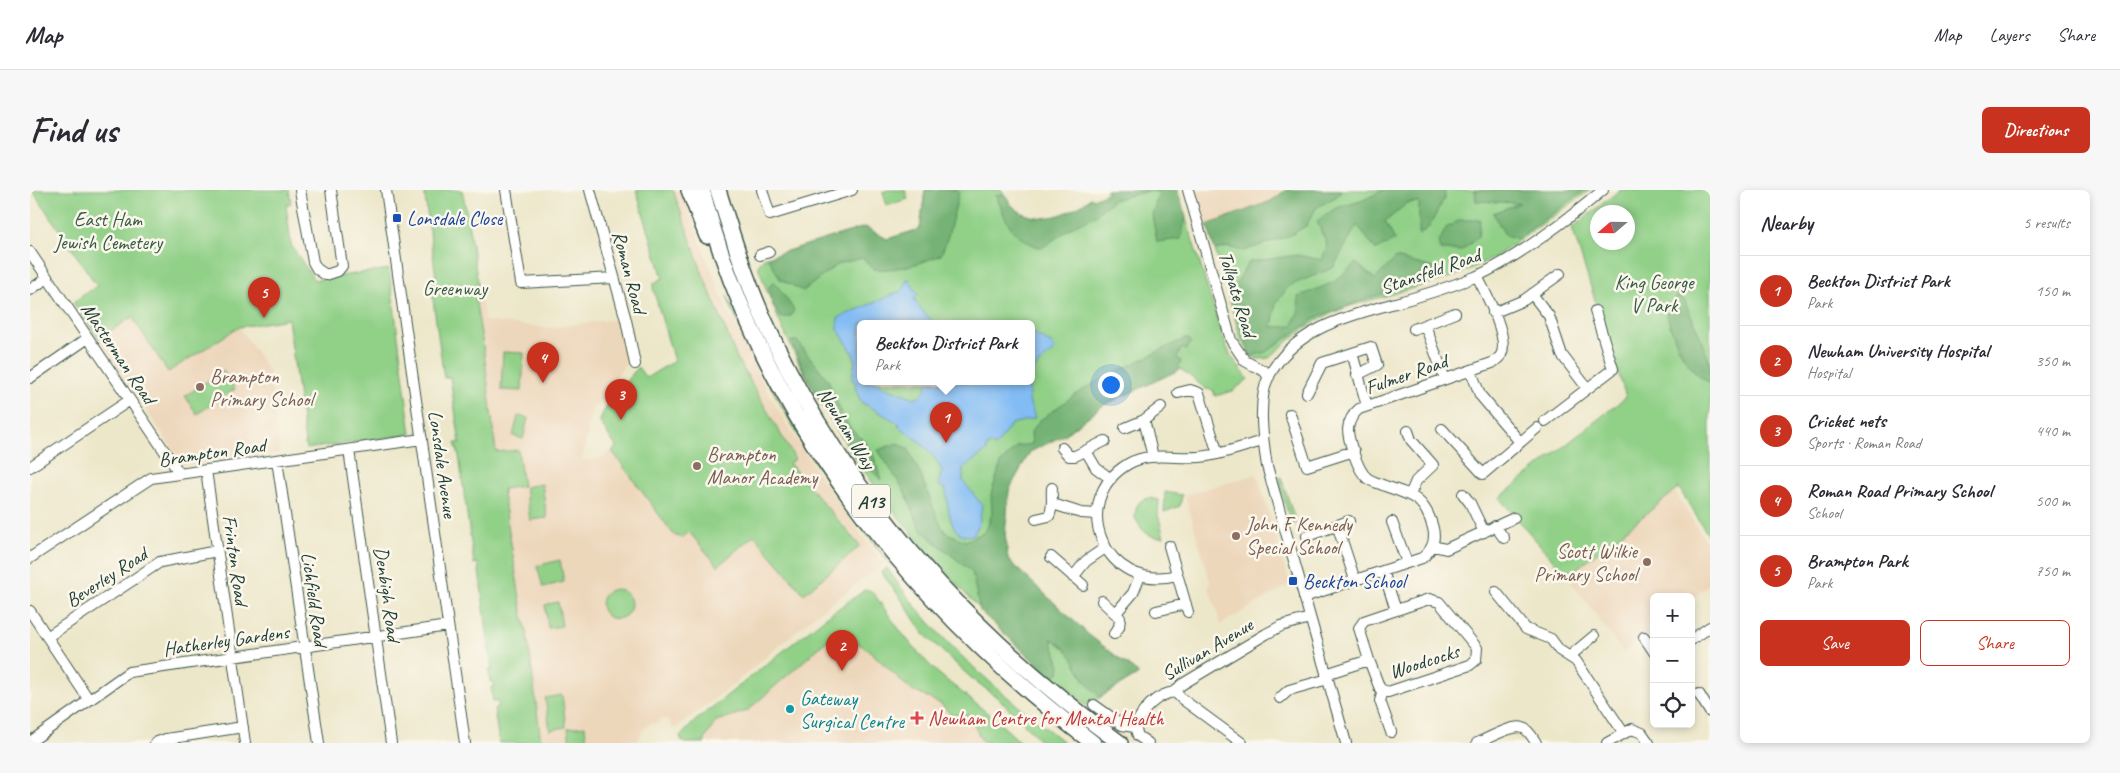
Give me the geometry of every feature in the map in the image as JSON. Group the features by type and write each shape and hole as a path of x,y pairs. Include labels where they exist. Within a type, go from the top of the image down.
{"highway":[{"path":"689,190 707,236 723,257"},
{"name":"Newham Way","path":"702,190 723,257 745,315 765,358 800,422 860,513 921,587 956,624 1020,684 1093,743"},
{"name":"Newham Way","path":"718,190 743,267 778,348 821,428 870,501 915,558 946,593 984,631 1028,670 1120,743"}],"street":[{"path":"300,190 316,269 326,275 338,271 342,266 332,190"},
{"name":"Lonsdale Avenue","path":"386,190 465,743"},
{"path":"506,190 521,284 614,278"},
{"name":"Roman Road","path":"590,190 635,364"},
{"path":"762,190 770,215 852,190"},
{"name":"Tollgate Road","path":"1188,190 1231,340 1245,361 1264,371 1269,377"},
{"name":"Stansfeld Road","path":"1269,377 1287,353 1301,340 1318,329 1362,312 1436,291 1477,276 1533,242 1603,190"},
{"name":"Masterman Road","path":"30,252 180,474"},
{"path":"1493,313 1514,306 1560,274"},
{"name":"Fulmer Road","path":"1433,546 1435,535 1426,509 1421,502 1410,495 1367,478 1359,467 1349,436 1350,421 1359,409 1492,363 1500,355 1503,343 1502,337 1477,276"},
{"path":"30,290 47,278"},
{"path":"1532,294 1548,316 1562,355 1588,388"},
{"path":"1545,421 1613,369 1595,311"},
{"path":"1414,329 1455,313"},
{"path":"1425,324 1445,380"},
{"path":"30,378 88,338"},
{"path":"1307,393 1322,363 1371,347 1377,365 1357,375"},
{"path":"1352,353 1367,406"},
{"path":"1471,371 1480,395 1520,442"},
{"path":"1269,377 1262,418 1263,441 1268,466 1346,743"},
{"path":"1178,393 1190,390 1199,393 1218,454"},
{"path":"30,467 130,400"},
{"path":"1125,428 1144,420 1161,407"},
{"path":"1290,414 1307,466 1354,451"},
{"path":"1144,420 1153,457"},
{"path":"1442,429 1483,474 1537,428"},
{"path":"1407,438 1433,465 1416,481 1410,495"},
{"name":"Brampton Road","path":"30,558 151,478 422,439"},
{"path":"1177,575 1157,578 1140,576 1120,565 1105,548 1098,529 1097,514 1102,493 1111,479 1130,463 1153,457 1196,458 1218,454 1263,441"},
{"path":"1062,448 1069,456 1075,456 1104,442"},
{"name":"Denbigh Road","path":"349,450 391,743"},
{"path":"1086,451 1096,468 1111,479"},
{"name":"Lichfield Road","path":"277,460 319,743"},
{"name":"Frinton Road","path":"206,470 245,743"},
{"path":"1036,519 1049,516 1053,504 1052,488"},
{"path":"1462,494 1470,503 1484,532"},
{"path":"1053,504 1097,514"},
{"path":"1304,597 1422,558 1433,546 1446,549 1514,518"},
{"path":"1307,536 1349,521"},
{"path":"1392,522 1407,563"},
{"path":"1337,525 1356,580"},
{"path":"1496,526 1504,538"},
{"path":"1156,611 1187,608 1169,546"},
{"path":"1073,577 1086,561 1105,548"},
{"name":"Beverley Road","path":"47,637 160,562 217,551"},
{"path":"1051,557 1083,585"},
{"path":"1383,571 1396,610"},
{"path":"1116,613 1133,593 1140,576"},
{"path":"1496,592 1526,629 1551,639 1559,650 1570,656 1582,669 1624,732"},
{"name":"Woodcocks","path":"1434,599 1439,602 1477,648 1478,656 1474,663 1470,665 1388,692 1383,691 1377,685 1369,660 1360,634 1361,623 1434,599"},
{"path":"1102,601 1120,618 1121,623 1114,634"},
{"path":"30,612 89,700"},
{"name":"Sullivan Avenue","path":"1135,727 1147,707 1154,700 1166,693 1175,692 1181,685 1281,626 1310,618"},
{"name":"Hatherley Gardens","path":"30,742 129,672 448,626"},
{"path":"1694,638 1710,627"},
{"path":"1570,656 1594,636"},
{"path":"1644,637 1650,646"},
{"name":"Woodcocks","path":"1280,698 1289,690 1369,660"},
{"name":"Woodcocks","path":"1383,691 1380,701 1391,732"},
{"path":"1175,692 1242,743"},
{"path":"1699,694 1710,712"},
{"path":"1094,705 1122,725 1135,727 1138,736 1148,743"},
{"path":"155,743 166,738 242,727"},
{"path":"1477,743 1514,727 1522,727 1536,743"},
{"path":"1606,743 1632,729 1638,730 1649,743"}],"shaded area":[{"name":"Brampton Manor Academy","path":"636,190 681,190 724,303 767,391 820,478 883,564 814,616 728,689 674,729 670,726 671,721 660,717 659,723 650,724 643,730 638,740 630,740 630,743 525,743 461,298 480,296 485,321 549,328 618,319 627,362 596,406 593,406 582,460 594,460 604,457 616,447 600,422 600,418 612,401 638,367 646,378 674,361 653,288 654,283 663,278"},
{"path":"1196,190 1286,190 1271,201 1207,225"},
{"name":"Brampton Primary School","path":"132,317 168,372 239,327 269,371 280,453 184,466 98,339"},
{"name":"John F Kennedy Special School","path":"1257,474 1290,584 1220,625 1208,587 1210,582 1185,495"},
{"name":"Scott Wilkie Primary School","path":"1674,491 1710,548 1710,584 1695,596 1695,593 1650,593 1650,632 1623,652 1567,576"},
{"path":"839,630 871,652 911,690 941,704 951,715 969,715 982,740 992,743 681,743 700,726 747,711"}],"green space":[{"name":"East Ham Jewish Cemetery","path":"32,190 289,190 291,203 286,205 291,245 314,280 389,269 411,434 306,449 288,319 239,327 168,372 132,317 98,339 73,302 97,286"},
{"name":"Greenway","path":"424,190 462,190 480,296 475,297 484,352 496,452 518,450 523,486 503,489 503,494 527,633 541,741 544,743 499,743 494,708 498,707 498,702 493,702 491,687 495,687 494,682 490,682 489,670 492,670 478,563 474,564 459,456 455,443 460,443 450,377 444,378 430,278 436,277"},
{"path":"636,190 673,190 702,272 737,358 795,459 789,463 860,546 804,594 754,535 718,566 689,532 682,538 674,535 612,451 616,447 600,422 605,409 638,367 646,378 674,361 653,288 654,283 663,278"},
{"path":"888,190 905,190 908,199 887,206 883,192"},
{"path":"925,190 1002,190 1014,208 1022,213 1042,218 1063,215 1073,211 1081,207 1092,197 1093,199 1107,193 1106,190 1177,190 1224,341 1231,356 1248,379 1233,391 1215,396 1213,390 1206,389 1181,369 1102,406 1064,435 1030,451 1009,490 1005,534 1008,560 1089,635 1139,674 1086,706 983,612 936,562 892,508 851,452 815,393 784,331 758,266 764,258 865,227 887,239 920,229"},
{"path":"925,190 957,190 959,193 941,255 916,264 891,269 873,269 863,258 838,264 803,291 780,279 768,257 865,227 887,239 920,229"},
{"path":"1106,190 1177,190 1186,217 1181,239 1157,242 1152,215 1159,192 1148,191 1113,200 1093,217 1075,225 1042,248 1023,239 1011,228 996,195 1004,194 1014,208 1026,214 1045,218 1074,209 1092,197 1093,199 1107,193"},
{"path":"1286,190 1590,190 1497,256 1455,276 1347,307 1321,318 1293,337 1269,358 1257,359 1251,356 1241,339 1211,236 1271,201"},
{"path":"1286,190 1341,190 1337,196 1316,208 1306,226 1289,236 1243,251 1228,247 1215,250 1207,225 1271,201"},
{"path":"1384,190 1444,190 1445,197 1429,227 1419,235 1419,202 1407,203 1385,222 1395,240 1376,250 1357,225 1333,268 1289,286 1276,303 1272,327 1292,326 1299,310 1298,297 1334,282 1356,263 1375,279 1396,258 1445,271 1319,316 1266,352 1251,356 1230,293 1249,262 1297,255 1322,260 1327,245 1317,221 1336,208 1361,201"},
{"path":"1475,190 1585,190 1517,239 1505,235 1493,213 1520,203 1476,201"},
{"name":"King George V Park","path":"1620,190 1710,190 1710,538 1679,488 1567,576 1499,498 1626,397 1572,228 1590,214 1590,250 1635,250 1635,205 1601,205"},
{"path":"1460,220 1480,220 1478,237 1461,251 1441,250 1439,242 1446,228"},
{"path":"774,281 794,310 791,316 781,318 772,302 769,287"},
{"path":"727,296 759,364 791,421 837,492 890,564 850,513 806,450 759,365 733,313"},
{"path":"1677,296 1684,300 1698,331 1710,364 1710,383 1701,377 1687,362 1672,332 1666,311"},
{"path":"1184,339 1189,339 1191,343 1186,350 1182,348 1177,358 1181,361 1178,366 1181,369 1102,406 1064,435 1030,452 1009,490 1005,534 1008,560 1089,635 1139,674 1100,697 1086,682 1069,653 1059,644 1051,639 1060,665 1059,673 1051,677 980,611 972,572 921,530 904,490 878,450 898,443 908,449 945,532 965,541 985,532 992,514 991,494 1001,463 1017,446 1032,444 1031,432 1039,421 1076,394 1102,379"},
{"path":"791,341 797,341 828,380 842,415 851,429 864,441 874,457 881,480 840,432 818,398"},
{"path":"503,352 524,353 522,391 501,390"},
{"path":"223,371 235,389 197,414 185,396"},
{"path":"518,416 528,418 523,439 513,436"},
{"path":"1281,477 1296,523 1291,524 1278,478"},
{"path":"542,484 547,518 530,520 525,487"},
{"path":"1165,492 1182,495 1180,506 1164,512"},
{"path":"1150,498 1159,500 1158,515 1164,537 1146,533 1135,518 1138,504 1142,500"},
{"path":"560,560 564,582 543,587 537,566"},
{"path":"887,568 909,598 946,641 984,677 1065,743 1043,743 998,698 969,676 923,633 881,572"},
{"path":"616,589 626,594 631,604 626,614 616,619 606,614 601,604 606,594"},
{"path":"865,590 872,591 903,634 938,673 1001,724 1021,743 982,741 969,715 951,715 941,704 911,690 871,652 839,630 747,711 716,721 705,739 705,743 684,743 680,737 695,721 826,617"},
{"path":"558,602 562,626 548,628 545,605"},
{"path":"562,695 566,727 550,730 545,698"},
{"path":"585,726 587,743 570,743 568,728"}],"water":[{"path":"908,278 918,295 914,299 932,320 857,320 857,385 881,385 913,398 923,393 926,385 1029,385 1029,401 1035,418 1011,424 997,445 994,447 991,444 986,448 987,451 963,468 963,481 982,505 979,525 973,535 959,533 954,528 949,513 946,490 940,486 939,481 942,470 938,462 918,441 898,426 900,424 861,402 855,387 856,382 852,380 855,360 853,353 838,330 838,318 903,290"},
{"path":"1035,334 1050,343 1055,350 1037,365 1035,369"}],"place":[{"name":"Lonsdale Close","path":"397,218"},
{"name":"Brampton Park","path":"264,318"},
{"name":"Roman Road Primary School","path":"543,383"},
{"name":"Brampton Primary School","path":"200,387"},
{"name":"Cricket nets","path":"621,420"},
{"name":"Beckton District Park","path":"946,443"},
{"name":"Brampton Manor Academy","path":"697,466"},
{"name":"John F Kennedy Special School","path":"1236,536"},
{"name":"Scott Wilkie Primary School","path":"1647,562"},
{"name":"Beckton School","path":"1293,581"},
{"name":"Newham University Hospital","path":"842,671"},
{"name":"Gateway Surgical Centre","path":"790,709"},
{"name":"Newham Centre for Mental Health","path":"917,718"}]}
